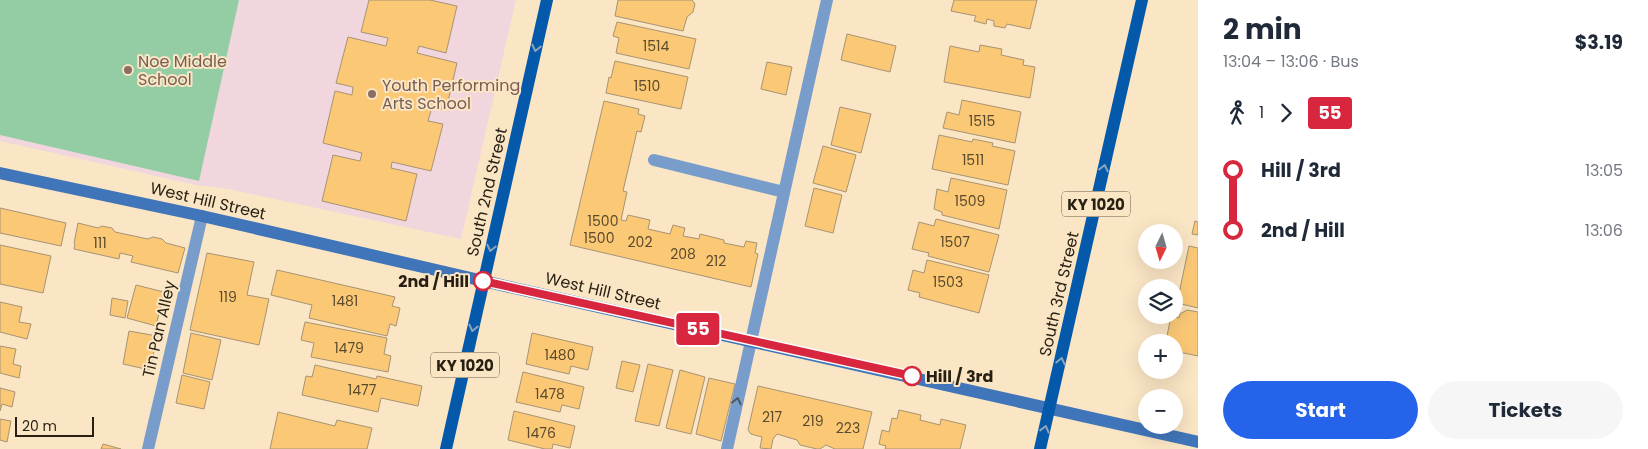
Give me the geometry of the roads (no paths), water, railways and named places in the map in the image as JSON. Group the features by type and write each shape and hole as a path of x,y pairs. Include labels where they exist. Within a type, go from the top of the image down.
{"main road":[{"name":"South 2nd Street","path":"446,449 547,0"},
{"name":"South 3rd Street","path":"1040,449 1142,0"}],"street":[{"name":"West Hill Street","path":"0,172 1198,442"}],"lane":[{"path":"727,449 826,0"},
{"path":"654,160 784,192"},
{"name":"Tin Pan Alley","path":"148,449 202,216"}],"place":[{"name":"Noe Middle School","path":"128,70"},
{"name":"Youth Performing Arts School","path":"372,94"},
{"name":"2nd / Hill","path":"483,281"},
{"name":"Hill / 3rd","path":"912,376"}]}
